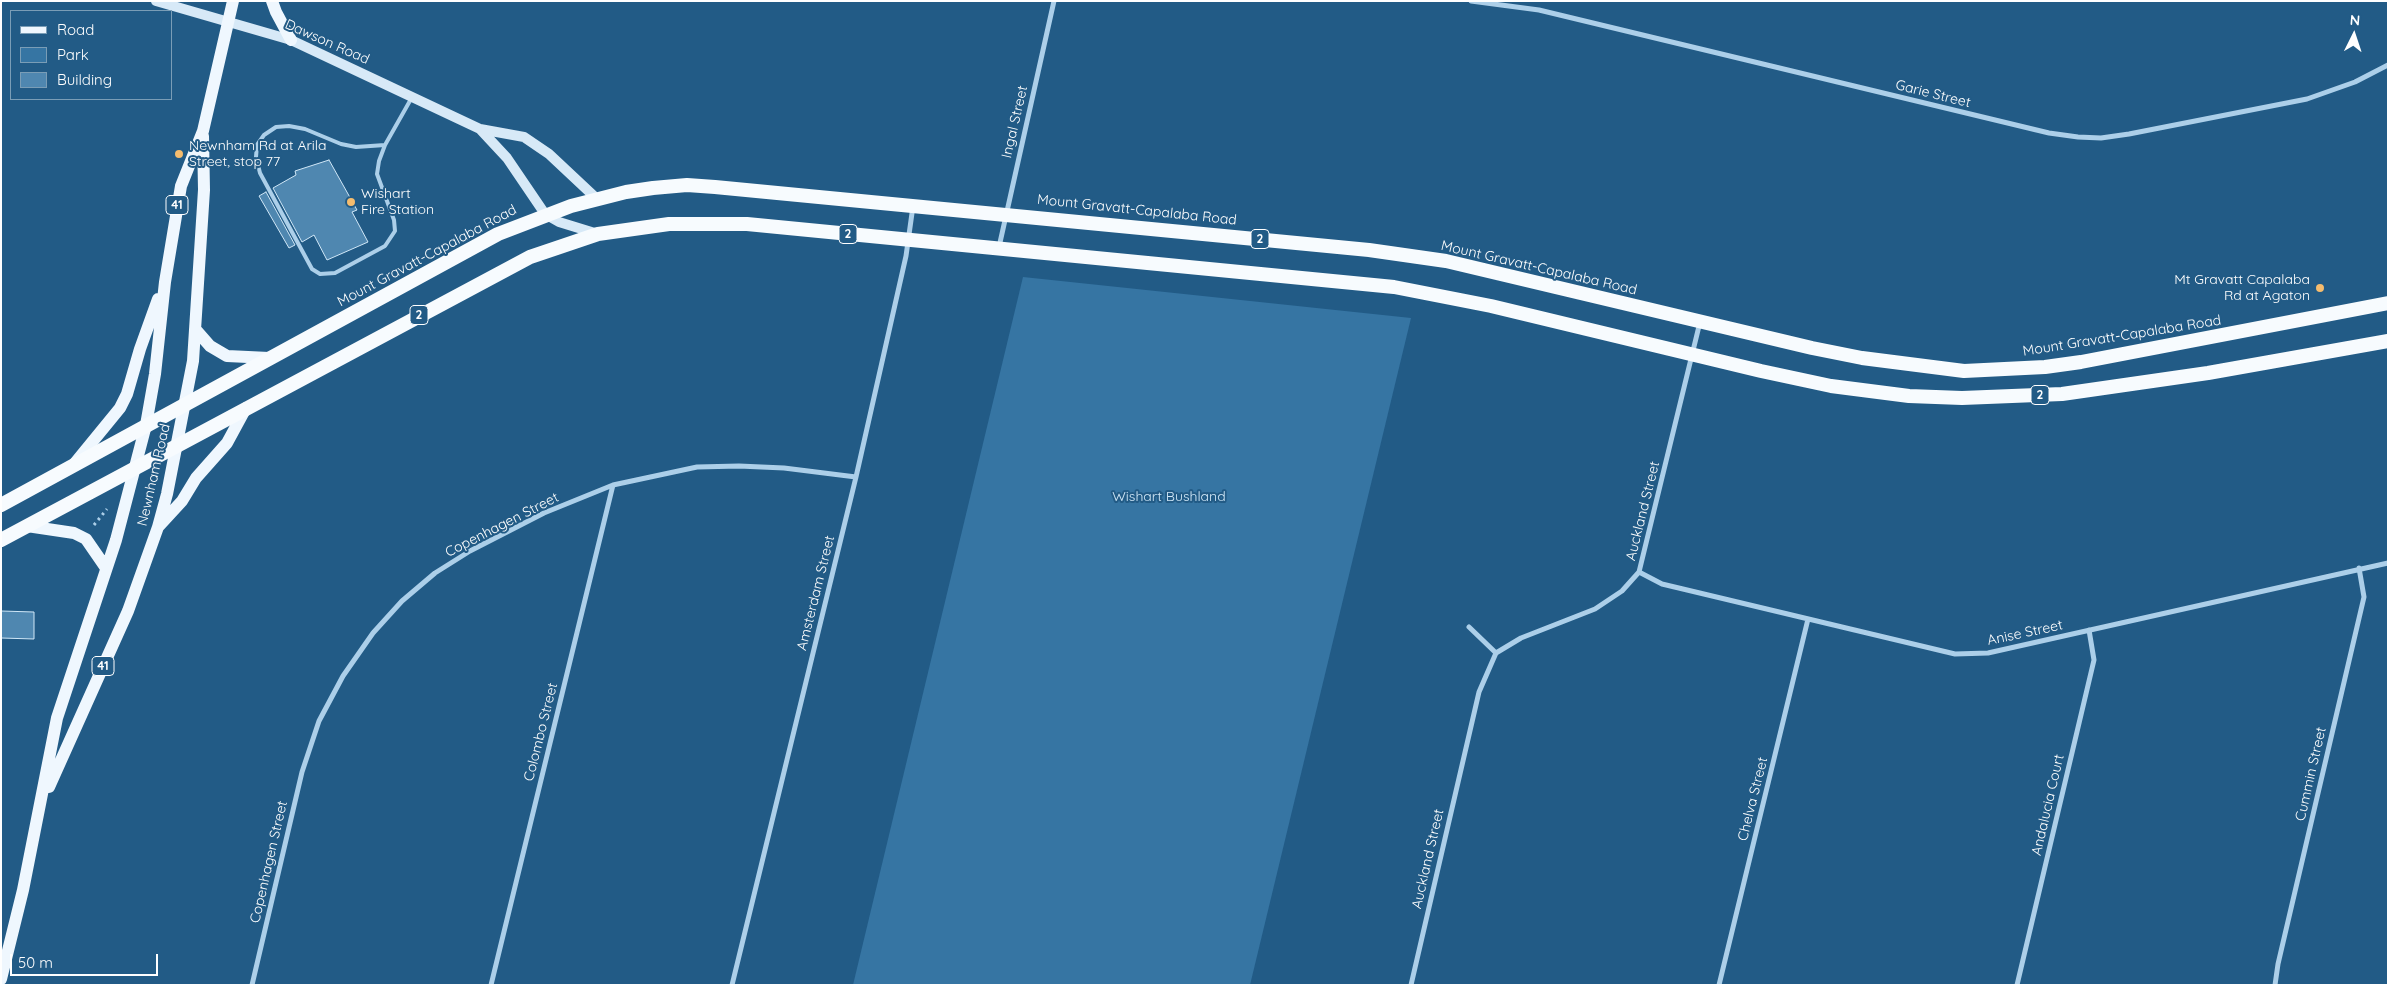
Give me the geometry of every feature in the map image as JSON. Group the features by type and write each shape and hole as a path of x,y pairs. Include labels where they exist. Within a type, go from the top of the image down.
{"highway":[{"name":"Mount Gravatt-Capalaba Road","path":"1,505 498,234 544,214 597,199 644,189 687,186 913,205 1325,245 1416,257 1455,264 1862,358 1964,370 2045,367 2158,348 2388,303"},
{"name":"2","path":"1,540 501,271 562,244 598,234 669,224 724,223 1394,287 1491,306 1761,372 1868,392 1962,398 2008,398 2124,386 2388,341"}],"main road":[{"name":"Dawson Road","path":"156,1 228,20 291,40 480,129 524,137 537,144 597,199"},
{"name":"Newnham Road","path":"1,979 42,803 57,718 106,568 136,468 156,374 164,282 181,186 203,131 232,1"},
{"path":"272,1 291,40"},
{"name":"Dawson Road","path":"480,129 507,158 544,214"},
{"name":"Newnham Road","path":"42,803 128,611 158,526 186,403 196,330 204,190 203,131"},
{"path":"544,214 566,224 598,234"},
{"path":"73,466 114,418 124,401 164,282"},
{"path":"196,330 210,346 227,356 269,358"},
{"path":"158,526 182,501 196,478 227,443 246,408"},
{"path":"27,526 74,533 86,540 106,568"}],"street":[{"name":"Ingal Street","path":"998,248 1054,1"},
{"name":"Garie Street","path":"1471,1 1539,10 2049,133 2078,137 2101,138 2129,134 2306,99 2355,82 2388,65"},
{"name":"Amsterdam Street","path":"732,985 856,476 909,240 913,205"},
{"name":"Auckland Street","path":"1411,985 1479,692 1496,653 1521,638 1595,609 1622,591 1639,572 1700,322"},
{"name":"Copenhagen Street","path":"252,985 302,772 319,721 343,676 373,633 402,601 436,573 463,556 544,514 613,485 697,467 784,468 856,476"},
{"name":"Colombo Street","path":"491,985 613,485"},
{"name":"Anise Street","path":"1639,572 1662,584 1955,654 1988,654 2359,568 2388,563"},
{"name":"Cummin Street","path":"2276,985 2278,964 2364,597 2359,568"},
{"name":"Chelva Street","path":"1720,985 1808,619"},
{"path":"1468,627 1496,653"},
{"name":"Andalucia Court","path":"2017,985 2094,660 2089,630"}],"lane":[{"path":"385,145 356,147 341,144 305,129 276,127 264,135 257,145 256,157 260,173 312,270 320,274 335,273 385,246 395,231 394,220 377,174 385,145 412,97"}],"path":[{"path":"92,528 112,502"}],"green space":[{"name":"Wishart Bushland","path":"1023,277 1411,318 1250,985 853,985"}],"building":[{"path":"329,160 357,210 352,212 368,242 327,260 314,235 302,242 273,188 296,175 295,171"},
{"path":"266,192 295,245 289,248 259,196"},
{"path":"1,611 34,612 34,639 1,638"}],"place":[{"name":"Newnham Rd at Arila Street, stop 77","path":"179,154"},
{"name":"Wishart Fire Station","path":"351,202"},
{"name":"Mt Gravatt Capalaba Rd at Agaton","path":"2320,288"}]}
